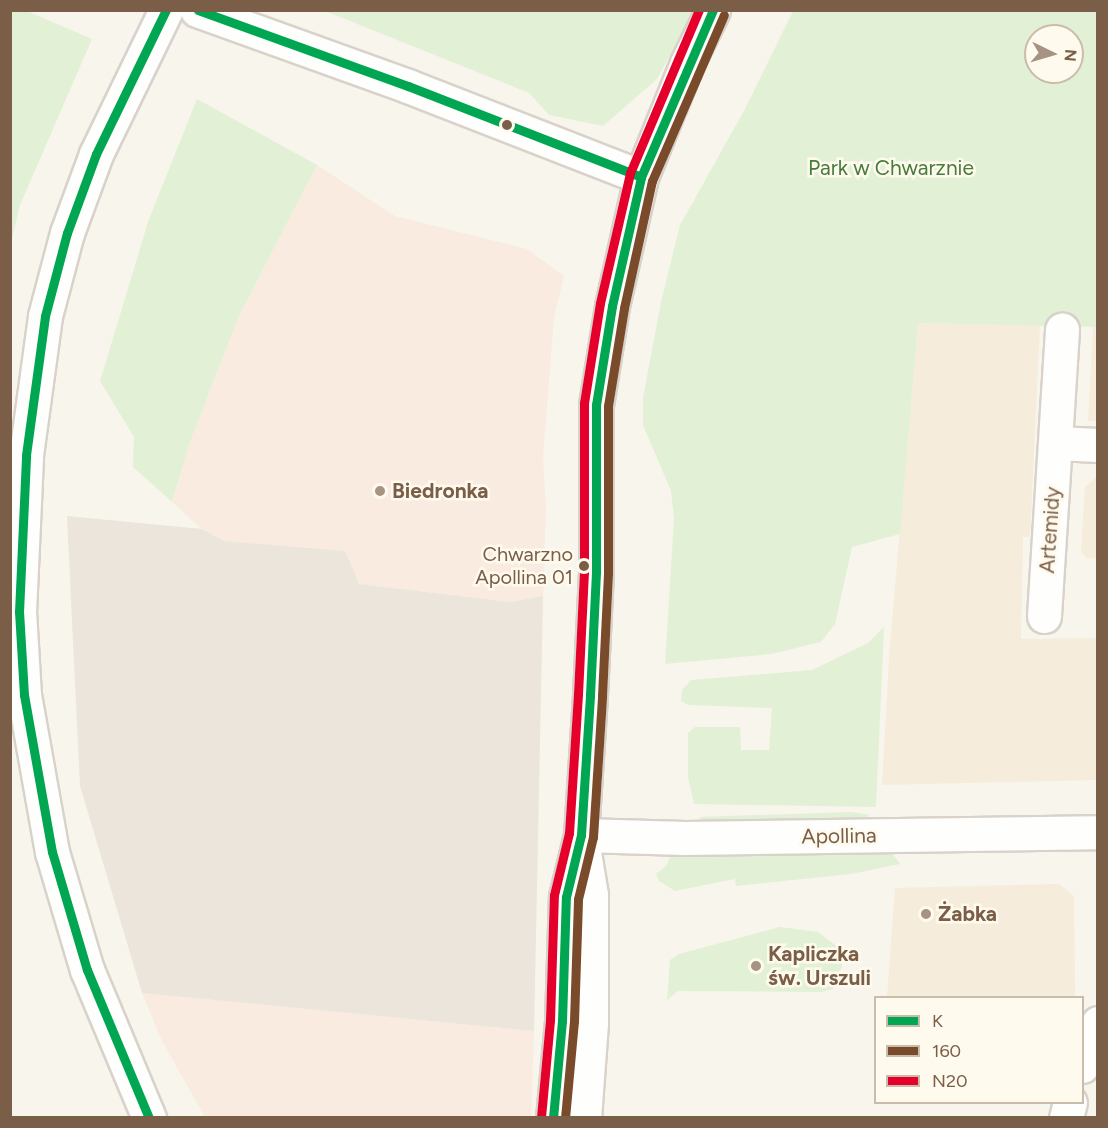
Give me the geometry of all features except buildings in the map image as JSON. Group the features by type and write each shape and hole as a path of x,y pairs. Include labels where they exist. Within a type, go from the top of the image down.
{"street":[{"path":"150,1118 87,970 52,852 24,695 19,612 26,455 45,316 67,234 96,154 166,10"},
{"path":"197,10 408,86 641,177"},
{"path":"553,1118 562,1021 566,897 581,835 597,573 596,405 612,306 641,177 687,63 712,10"},
{"name":"Artemidy","path":"1044,616 1062,330"},
{"path":"1056,443 1098,445"},
{"name":"Apollina","path":"581,835 685,838 1098,832"},
{"path":"581,835 591,907 591,1023 584,1118"},
{"path":"1084,1063 1098,1023"}],"shaded area":[{"path":"317,165 395,216 527,249 564,276 554,317 543,457 546,506 543,596 511,602 358,584 345,551 224,541 202,529 172,502 190,442 239,316"},
{"path":"918,323 1040,325 1030,537 1023,537 1021,639 1097,638 1097,780 882,785 890,644"},
{"path":"1093,327 1097,327 1097,421 1088,421"},
{"path":"1097,477 1097,558 1086,558 1081,552 1085,487"},
{"path":"67,516 202,529 224,541 345,551 359,584 511,602 543,596 534,1031 142,993 80,786"},
{"path":"1059,884 1074,896 1075,996 887,996 895,888"},
{"path":"142,993 534,1031 531,1117 205,1117 162,1041"}],"green space":[{"path":"11,10 27,11 92,39 20,205 11,243"},
{"path":"325,11 694,11 657,79 603,126 549,115 529,93"},
{"name":"Park w Chwarznie","path":"793,11 1097,11 1097,327 918,323 900,534 852,547 835,624 821,642 771,654 665,664 674,519 671,491 643,425 643,398 661,302 680,225 745,109"},
{"path":"197,99 317,165 239,316 190,442 172,502 133,467 134,437 100,381 149,219"},
{"path":"884,627 876,807 694,804 688,777 688,733 695,727 740,727 741,750 769,750 772,708 688,705 681,701 682,690 691,680 812,670 868,643"},
{"path":"851,812 870,815 860,820 706,822 698,817"},
{"path":"890,850 900,864 851,874 736,886 735,879 675,891 659,881 656,874 666,866 672,852"},
{"path":"780,927 818,932 835,945 842,956 842,966 833,989 822,992 678,991 667,1000 670,960 679,954"}],"transit line":[{"name":"K","path":"149,1118 87,970 52,852 24,695 19,612 26,455 45,316 67,233 96,154 166,10"},
{"name":"K","path":"198,10 408,86 641,177"},
{"name":"N20","path":"541,1117 550,1020 554,895 569,833 578,694 584,572 584,403 600,303 630,173 699,10"},
{"name":"K","path":"553,1118 562,1021 566,897 581,835 590,695 596,572 596,405 612,306 641,177 713,10"},
{"name":"160","path":"565,1118 574,1021 578,899 593,837 602,696 608,572 608,406 624,308 652,181 724,15"}],"place":[{"name":"Biedronka","path":"380,491"},
{"name":"Chwarzno Apollina 01","path":"584,566"},
{"name":"Żabka","path":"926,914"},
{"name":"Kapliczka św. Urszuli","path":"756,966"}]}
